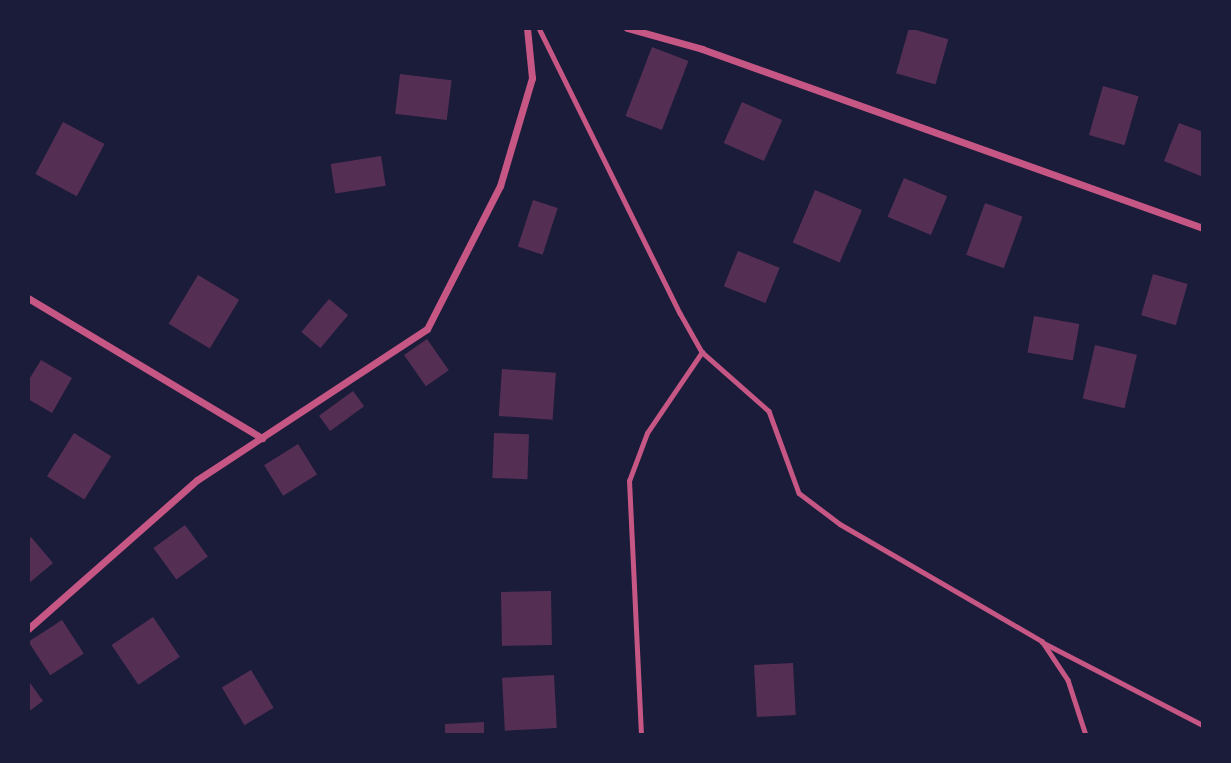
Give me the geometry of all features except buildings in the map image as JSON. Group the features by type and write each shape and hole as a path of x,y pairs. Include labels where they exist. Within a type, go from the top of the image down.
{"street":[{"path":"28,629 197,480 427,329 500,186 532,78 527,28"},
{"path":"627,28 702,49 1203,228"},
{"path":"28,298 262,438"}],"lane":[{"path":"539,28 702,352 769,411 799,493 840,524 1042,641 1203,725"},
{"path":"641,735 629,481 647,433 702,352"},
{"path":"1042,641 1068,680 1086,735"}]}
